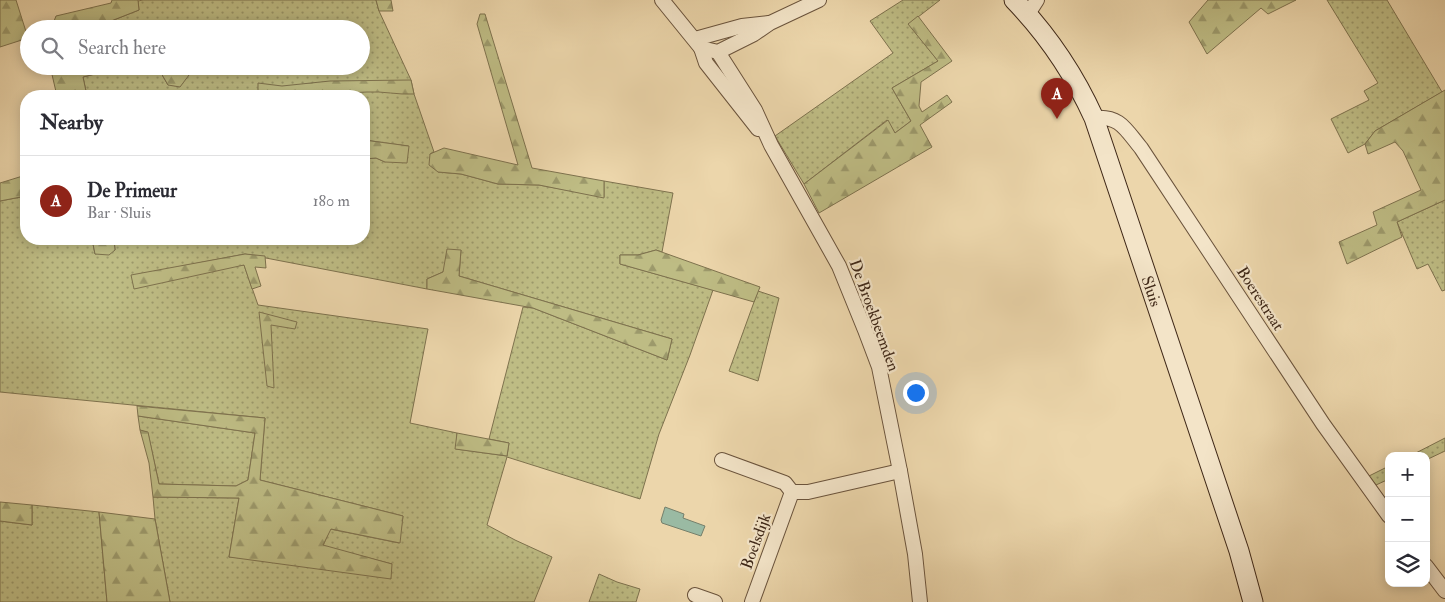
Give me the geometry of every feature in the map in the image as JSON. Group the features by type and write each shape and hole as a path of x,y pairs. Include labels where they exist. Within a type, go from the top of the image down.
{"street":[{"name":"De Broekbeemden","path":"662,0 698,43 706,63 771,144"},
{"path":"698,43 718,52 754,34 770,22 819,0"},
{"name":"Sluis","path":"1014,0 1033,7 1079,86 1094,118 1236,541 1253,602"},
{"path":"698,43 742,26 770,22"},
{"name":"De Broekbeemden","path":"718,52 755,110 771,144 839,266 866,330 879,367 900,471 915,554 920,602"},
{"name":"Boerestraat","path":"1094,118 1105,117 1121,124 1141,148 1323,424 1385,510"},
{"path":"722,460 785,482 792,492 808,492 900,471"},
{"name":"Boelsdijk","path":"752,602 792,492"},
{"path":"1430,571 1445,590"},
{"path":"695,595 715,602"}],"green space":[{"path":"0,0 16,0 22,20 20,20 20,41 0,47"},
{"path":"112,0 138,0 139,10 114,20 54,20 56,16 111,3"},
{"path":"143,0 376,0 379,11 411,80 434,152 430,154 438,172 461,174 498,184 539,185 604,197 604,181 673,193 662,252 656,250 638,255 620,255 620,264 713,290 659,434 640,499 507,457 487,525 552,557 534,602 170,602 155,519 153,497 239,498 229,557 392,564 323,546 330,529 399,543 403,516 260,480 265,418 0,392 0,201 20,197 20,245 93,245 95,254 115,250 115,245 370,245 370,158 376,158 385,162 408,146 370,141 370,90 86,90 83,77 91,75 162,75 168,85 189,75 370,75 370,20 114,20 139,10 138,1","holes":["461,250 459,276 672,339 667,360 533,308 523,307 489,439 509,443 507,456 456,449 457,433 410,423 428,329 258,305 244,265 131,276 245,254 427,289 427,279 443,272"]},
{"path":"376,0 391,0 393,11 379,11"},
{"path":"903,0 940,0 909,24 938,61 892,88 911,121 895,133 887,120 804,184 775,136 893,53 870,21"},
{"path":"1208,0 1296,0 1268,14 1261,8 1207,54 1189,22"},
{"path":"1327,0 1387,0 1442,92 1375,131 1365,144 1348,153 1331,119 1369,100 1364,91 1378,83"},
{"path":"480,14 485,14 532,168 604,181 604,198 539,185 498,184 461,174 438,172 429,165 430,154 444,148 518,165 477,24"},
{"path":"918,16 952,61 921,82 919,106 922,112 947,95 952,102 920,125 932,147 819,213 804,184 888,120 895,133 911,121 892,88 938,61 908,24"},
{"path":"52,75 91,75 83,77 86,90 56,90"},
{"path":"162,75 189,75 180,87 168,85"},
{"path":"411,80 414,94 370,92 370,90 258,90 258,83 282,86 330,81"},
{"path":"1445,90 1445,200 1397,222 1402,237 1347,264 1339,242 1377,225 1373,212 1421,190 1403,151 1395,142 1368,154 1365,144 1375,131"},
{"path":"370,141 409,146 407,163 385,162 376,158 370,158"},
{"path":"20,177 20,197 0,201 0,183"},
{"path":"1445,200 1445,290 1442,291 1428,264 1417,269 1397,222"},
{"path":"93,245 115,245 115,250 109,255 95,254"},
{"path":"447,249 461,250 459,276 672,339 667,360 533,308 427,289 427,279 443,272"},
{"path":"656,250 760,287 754,302 620,264 620,255 638,255"},
{"path":"245,254 265,256 266,268 255,267 261,286 252,289 244,265 134,289 131,275"},
{"path":"758,291 779,298 758,381 729,371"},
{"path":"259,312 297,322 295,329 271,325 274,388 267,386"},
{"path":"137,406 265,418 260,480 403,516 400,543 331,529 323,545 392,564 391,579 229,557 239,498 153,497 149,463 140,430 148,432 159,484 236,486 248,480 255,433 138,416"},
{"path":"138,416 255,433 248,480 236,486 159,484 148,433 140,430"},
{"path":"457,433 509,443 507,456 455,449"},
{"path":"1445,438 1445,451 1430,458 1430,452 1418,452"},
{"path":"1385,468 1385,481 1376,485 1369,476"},
{"path":"0,502 32,505 32,525 0,521"},
{"path":"32,505 99,512 107,602 0,602 0,521 32,525"},
{"path":"99,512 155,519 170,602 107,602"},
{"path":"599,574 640,589 636,602 589,602"}],"shaded area":[{"path":"665,507 684,514 683,518 705,526 701,536 662,523 661,520"}],"place":[{"name":"De Primeur","path":"1057,119"}]}
